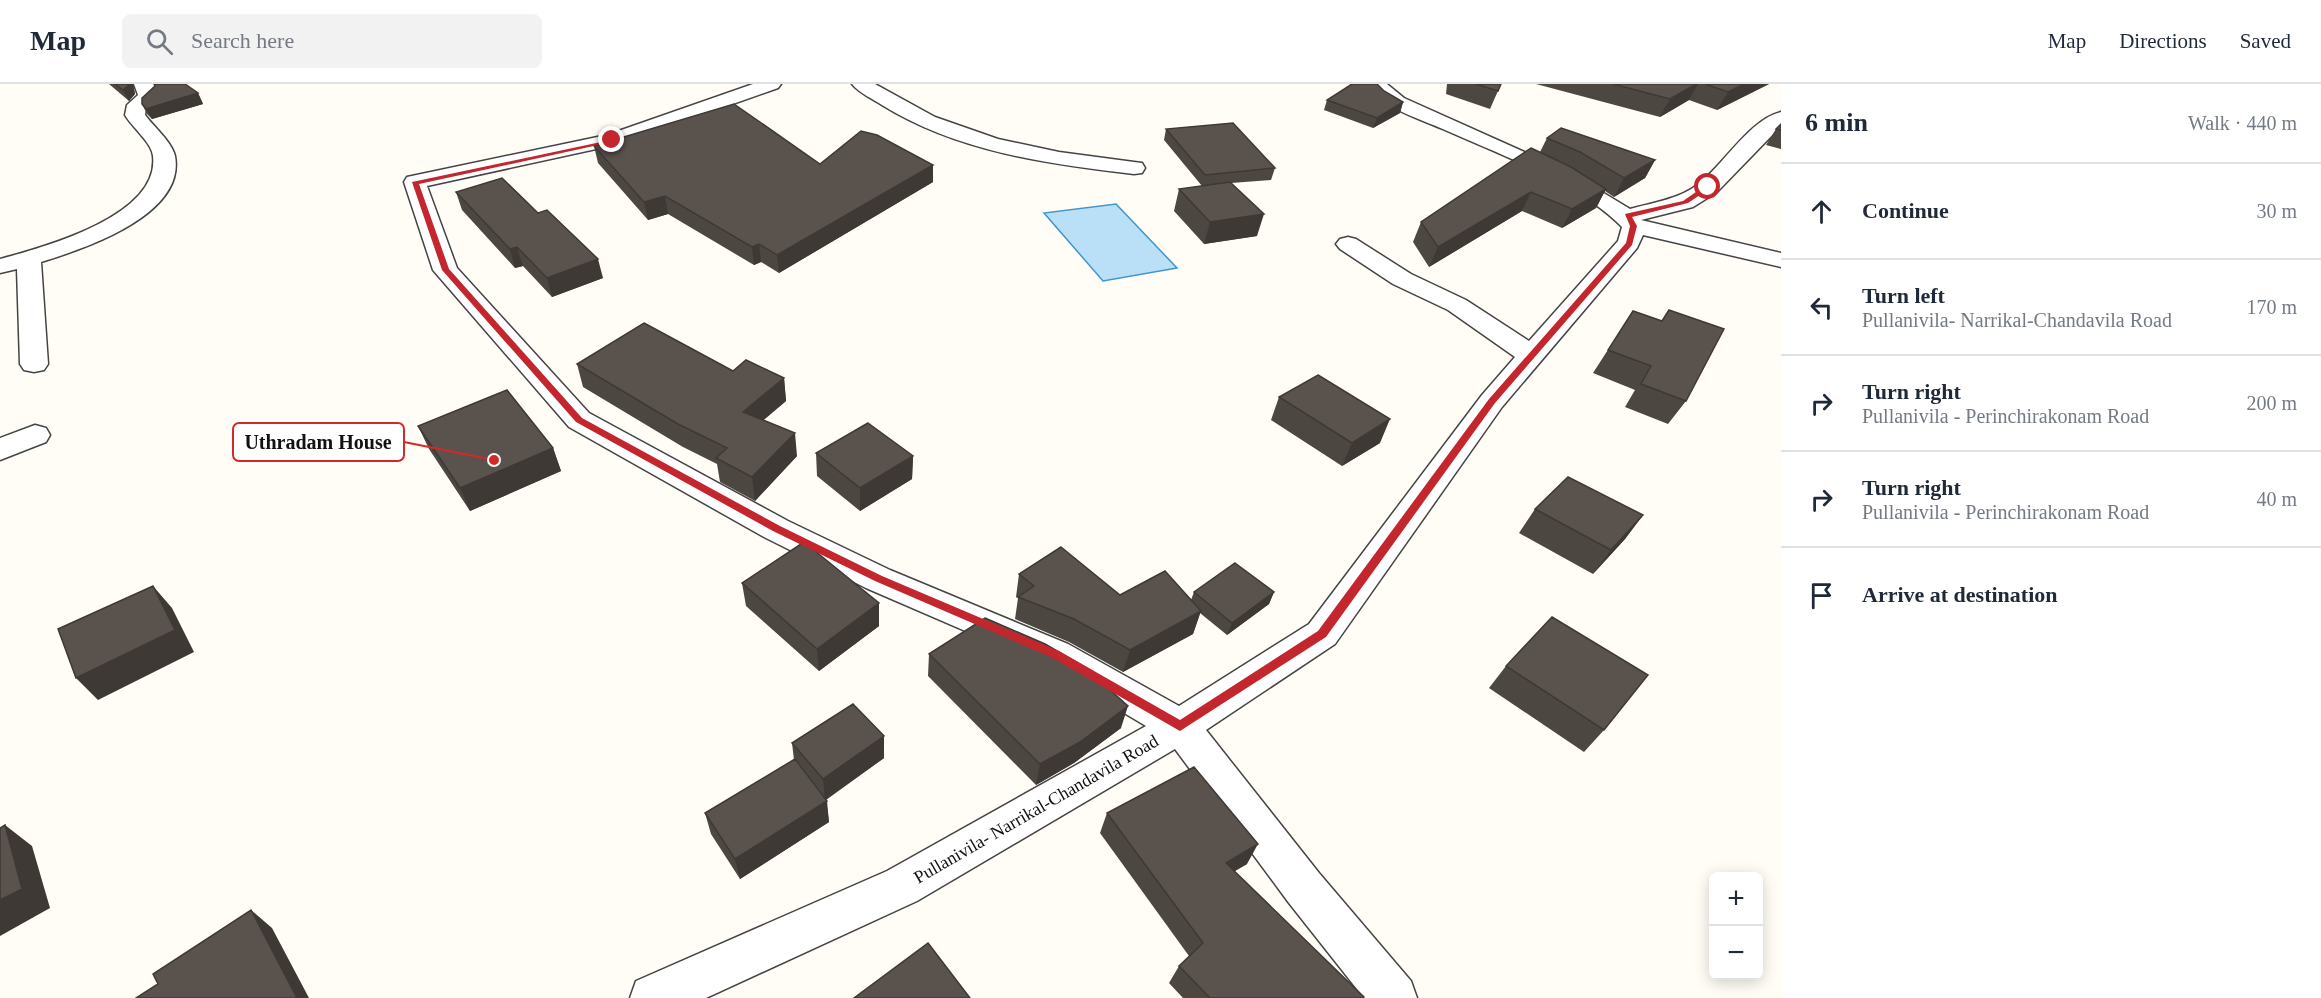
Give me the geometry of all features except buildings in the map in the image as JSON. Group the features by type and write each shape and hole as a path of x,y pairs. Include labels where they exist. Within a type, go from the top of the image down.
{"street":[{"path":"0,266 75,244 101,230 157,193 166,175 164,153 144,131 135,115 137,105 148,97 144,84"},
{"path":"771,84 612,140 415,182 446,270 579,420 776,529 878,579 1055,654 1180,726 1304,888 1394,998"},
{"path":"861,84 896,107 938,127 992,146 1043,157 1134,168"},
{"path":"1376,84 1397,102 1583,188 1631,221 1781,260"},
{"path":"1631,221 1685,202 1708,187 1770,124 1781,118"},
{"name":"Pullanivila- Narrikal-Chandavila Road","path":"653,998 902,886 1180,726 1322,634 1492,401 1629,243 1631,221"},
{"path":"1348,244 1402,279 1457,305 1531,355"},
{"path":"29,259 34,364"},
{"path":"0,450 35,435"}],"water":[{"path":"1116,204 1177,268 1103,281 1044,213"}],"place":[{"name":"Uthradam House","path":"494,460"}],"route":[{"path":"612,140 415,182 446,270 579,420 776,529 878,579 1055,654 1180,726 1322,634 1492,401 1629,243 1634,226 1628,216 1672,207 1685,202 1708,187"}]}
